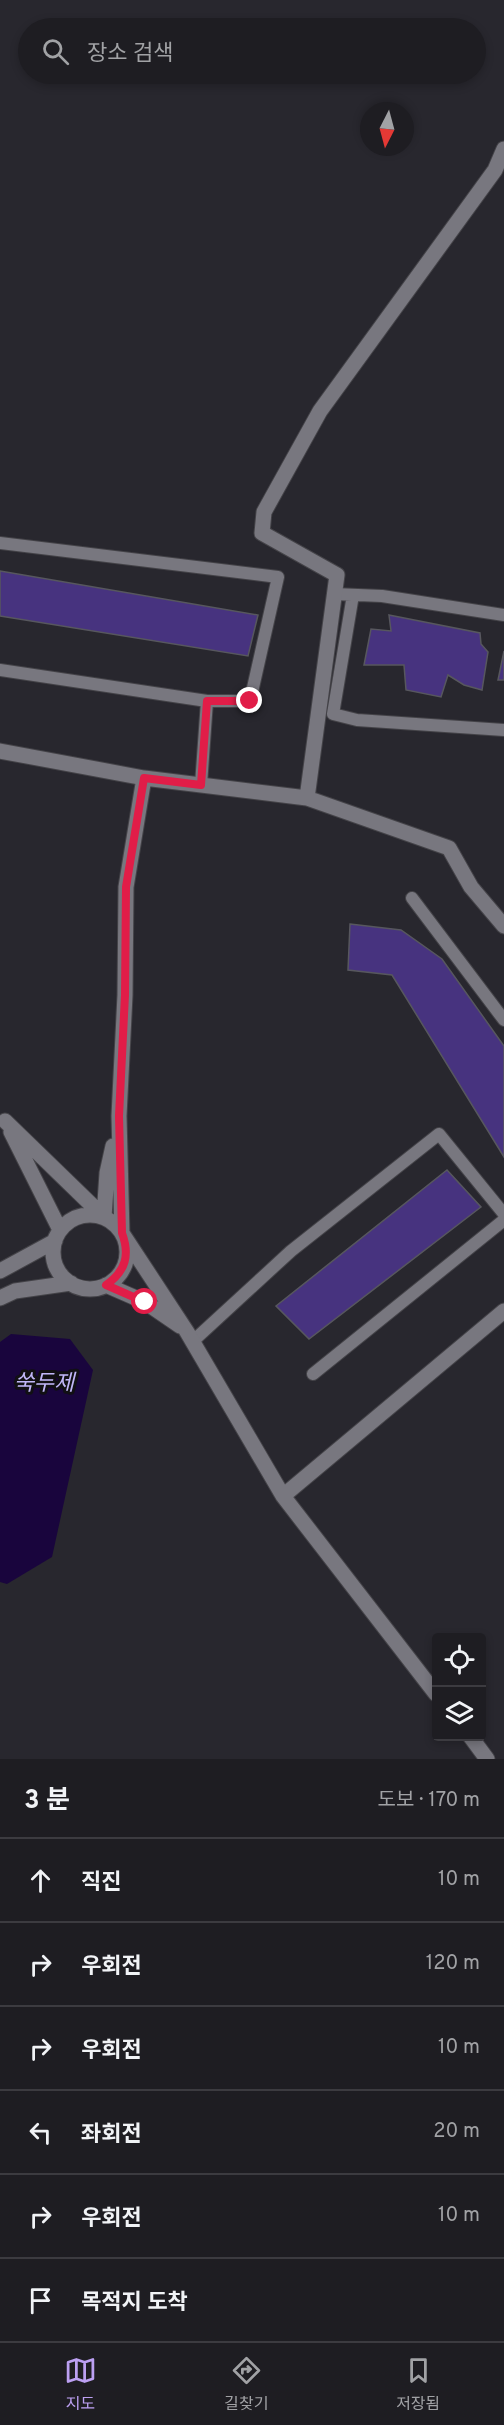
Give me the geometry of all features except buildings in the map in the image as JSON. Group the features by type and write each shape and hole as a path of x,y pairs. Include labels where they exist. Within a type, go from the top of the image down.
{"street":[{"path":"307,798 326,710 337,575 262,533 264,512 320,411 495,170 504,149"},
{"path":"0,751 144,778 307,798 449,848 471,886 504,926"},
{"path":"2,1117 57,1235 53,1253 62,1275 71,1283 82,1287 94,1288 106,1285 116,1278 127,1257 122,1233 119,1116 125,995 126,887 144,778"},
{"path":"104,1217 108,1173 119,1116"},
{"path":"2,1117 122,1233 190,1337 283,1496 432,1689"},
{"path":"0,1271 57,1235 69,1221 80,1216 104,1217"},
{"path":"0,1298 15,1291 71,1283"},
{"path":"106,1285 145,1302 190,1337"},
{"path":"283,1496 504,1311"},
{"path":"473,1741 487,1759"}],"lane":[{"path":"0,543 278,577 250,701 207,701 0,670"},
{"path":"334,594 382,596 504,615"},
{"path":"353,595 326,710 357,720 504,730"},
{"path":"201,785 207,701"},
{"path":"412,898 504,1020"},
{"path":"190,1337 291,1251 439,1134 504,1214"},
{"path":"314,1374 504,1220"}],"water":[{"name":"쑥두제","path":"11,1334 70,1339 93,1370 52,1557 7,1584 0,1582 0,1342"}],"route":[{"path":"145,1302 106,1285 116,1278 127,1257 122,1233 119,1116 125,995 126,887 144,778 201,785 207,701 250,701"}]}
